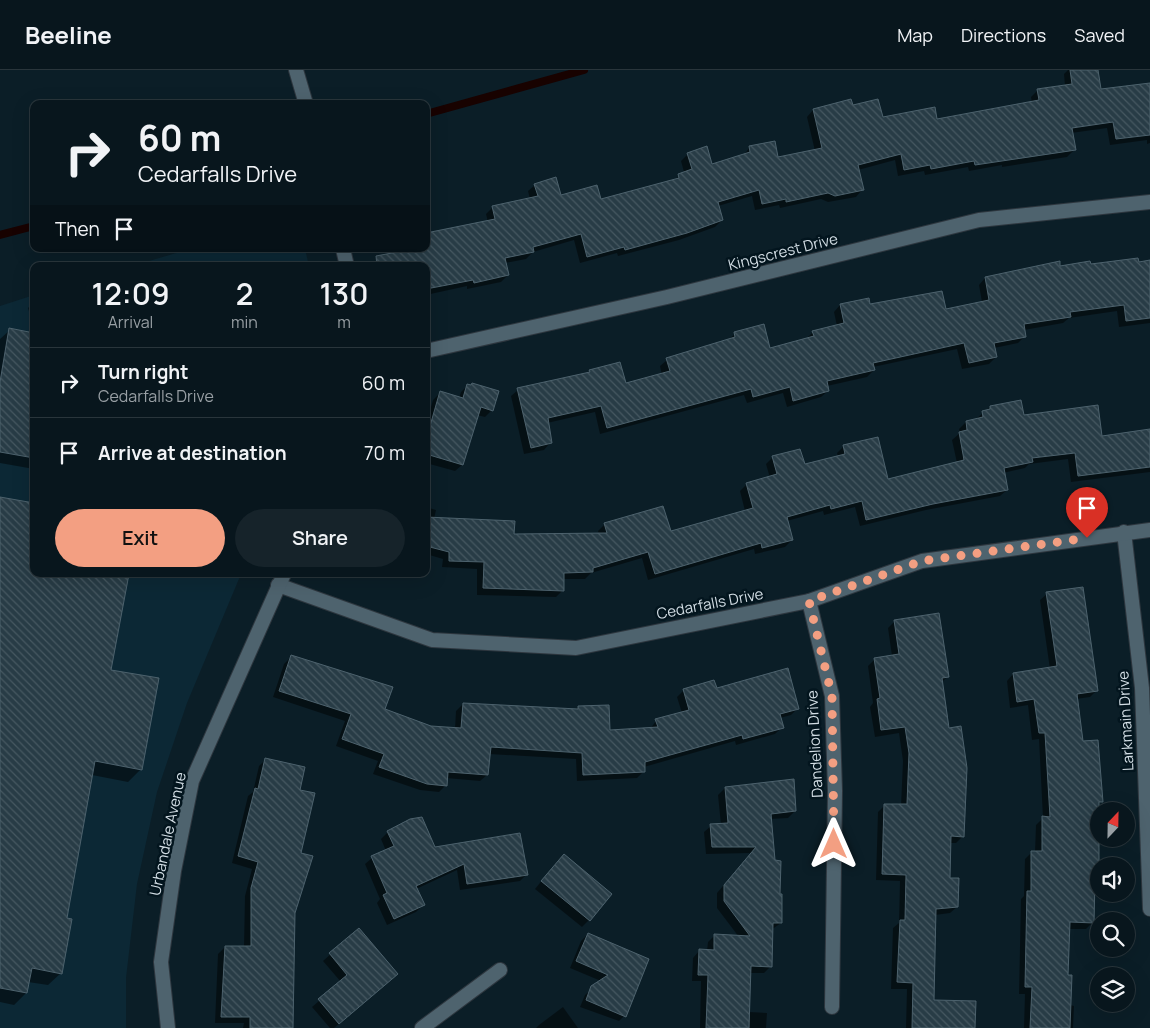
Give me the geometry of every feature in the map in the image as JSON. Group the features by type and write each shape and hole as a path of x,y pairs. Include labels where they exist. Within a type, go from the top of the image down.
{"street":[{"path":"296,70 305,100"},
{"name":"Kingscrest Drive","path":"430,350 667,297 979,220 1150,202"},
{"name":"Cedarfalls Drive","path":"281,579 432,640 576,648 809,601 922,561 1049,545 1124,532 1150,530"},
{"name":"Larkmain Drive","path":"1124,532 1142,688 1150,909"},
{"name":"Urbandale Avenue","path":"168,1028 160,962 174,871 192,781 281,579"},
{"name":"Dandelion Drive","path":"809,601 832,696 835,791 832,1007"},
{"path":"422,1028 500,970"}],"shaded area":[{"path":"180,252 306,252 308,262 146,262"},
{"path":"30,296 30,577 240,577 187,703 157,792 137,884 126,978 126,1028 0,1028 0,306"}],"building":[{"path":"1070,70 1098,70 1101,89 1150,83 1150,135 1116,139 1113,122 1072,128 1076,150 975,165 974,161 931,169 930,165 904,170 901,154 858,165 864,190 835,196 828,193 786,202 786,199 762,204 759,190 718,202 723,220 687,233 625,250 624,247 587,257 581,234 533,247 534,252 505,258 509,275 474,283 473,280 430,288 430,262 377,262 376,256 397,252 430,252 430,232 495,219 492,206 538,196 534,184 556,177 561,195 597,185 601,199 679,178 678,174 692,169 687,153 707,146 712,164 750,152 749,146 775,141 778,157 822,148 813,109 851,99 853,105 878,99 883,117 935,107 937,119 1039,100 1037,89 1072,84"},
{"path":"1138,258 1139,262 1150,260 1150,318 1126,321 1124,305 1070,312 1071,317 1024,324 1026,337 994,343 997,357 969,363 964,343 873,363 875,370 827,381 829,391 793,401 790,387 753,397 751,389 607,428 601,406 548,418 552,443 531,448 517,388 590,372 589,370 620,362 626,383 670,371 666,358 735,337 734,332 764,324 770,348 814,336 812,331 844,323 840,304 869,298 870,304 942,291 946,309 989,300 985,277 1060,261 1060,266 1090,261 1091,264"},
{"path":"9,328 30,332 30,457 0,452 0,382"},
{"path":"472,383 499,391 493,411 481,407 463,465 430,455 430,426 440,391 463,398 467,384 471,385"},
{"path":"1021,400 1024,415 1098,405 1102,436 1150,429 1150,467 1078,476 1075,453 1032,458 1033,462 1004,468 1008,490 933,504 866,520 862,501 831,509 830,505 787,517 793,540 762,548 761,543 655,574 648,552 593,568 593,572 564,573 564,591 483,588 484,562 449,561 449,552 430,547 430,517 515,521 514,534 607,533 604,523 663,506 671,531 753,508 746,483 777,474 772,456 800,449 805,464 845,454 843,445 878,437 888,479 964,460 959,432 967,430 966,421 983,417 982,411 990,409 990,406"},
{"path":"0,497 30,502 30,577 128,577 111,670 159,678 142,770 95,761 67,918 72,919 62,974 32,968 27,993 0,988"},
{"path":"1083,587 1098,691 1077,694 1083,741 1098,740 1103,802 1090,802 1090,848 1099,848 1099,857 1090,857 1090,902 1094,902 1094,912 1090,912 1090,923 1070,922 1068,975 1072,975 1070,1028 1030,1028 1032,987 1025,987 1027,891 1031,891 1031,851 1042,851 1042,816 1050,817 1045,733 1039,733 1034,699 1017,702 1013,673 1057,666 1046,592"},
{"path":"939,613 949,677 942,678 949,728 961,726 967,768 964,837 951,836 950,878 959,878 958,907 936,909 934,1000 976,1001 975,1028 912,1028 913,983 897,982 900,920 905,920 906,875 882,874 884,804 907,804 909,753 905,727 881,730 877,699 880,698 874,658 899,654 894,620"},
{"path":"291,655 393,687 385,709 431,726 461,728 463,703 578,709 578,706 609,705 610,730 658,727 655,719 689,710 683,689 714,680 717,688 788,668 799,709 780,714 784,728 743,739 742,735 645,762 645,772 583,775 582,753 491,747 488,775 448,772 447,786 427,784 379,767 384,754 342,739 351,714 279,691"},
{"path":"265,758 305,767 300,790 315,793 301,853 313,856 295,913 293,1028 250,1028 250,1017 221,1017 225,946 251,946 251,888 258,862 238,856 255,788 258,789"},
{"path":"794,779 796,811 771,814 775,860 781,861 780,894 782,894 782,923 773,923 772,967 751,966 749,1028 706,1028 708,975 698,975 699,949 714,950 714,934 750,936 724,901 724,885 756,847 712,847 710,824 728,823 725,787"},
{"path":"422,817 435,847 520,833 528,875 467,884 464,864 416,886 425,905 394,919 383,895 387,893 371,856 394,846 387,831 410,819"},
{"path":"564,854 612,894 590,921 541,881"},
{"path":"359,928 398,974 339,1024 318,999 347,975 329,953"},
{"path":"588,933 649,959 626,1017 586,1000 591,986 608,975 576,961"}],"waterway":[{"path":"430,113 584,70"},
{"path":"0,235 30,227"}],"route":[{"path":"834,844 835,791 832,696 809,601 922,561 1049,545 1087,538"}]}
